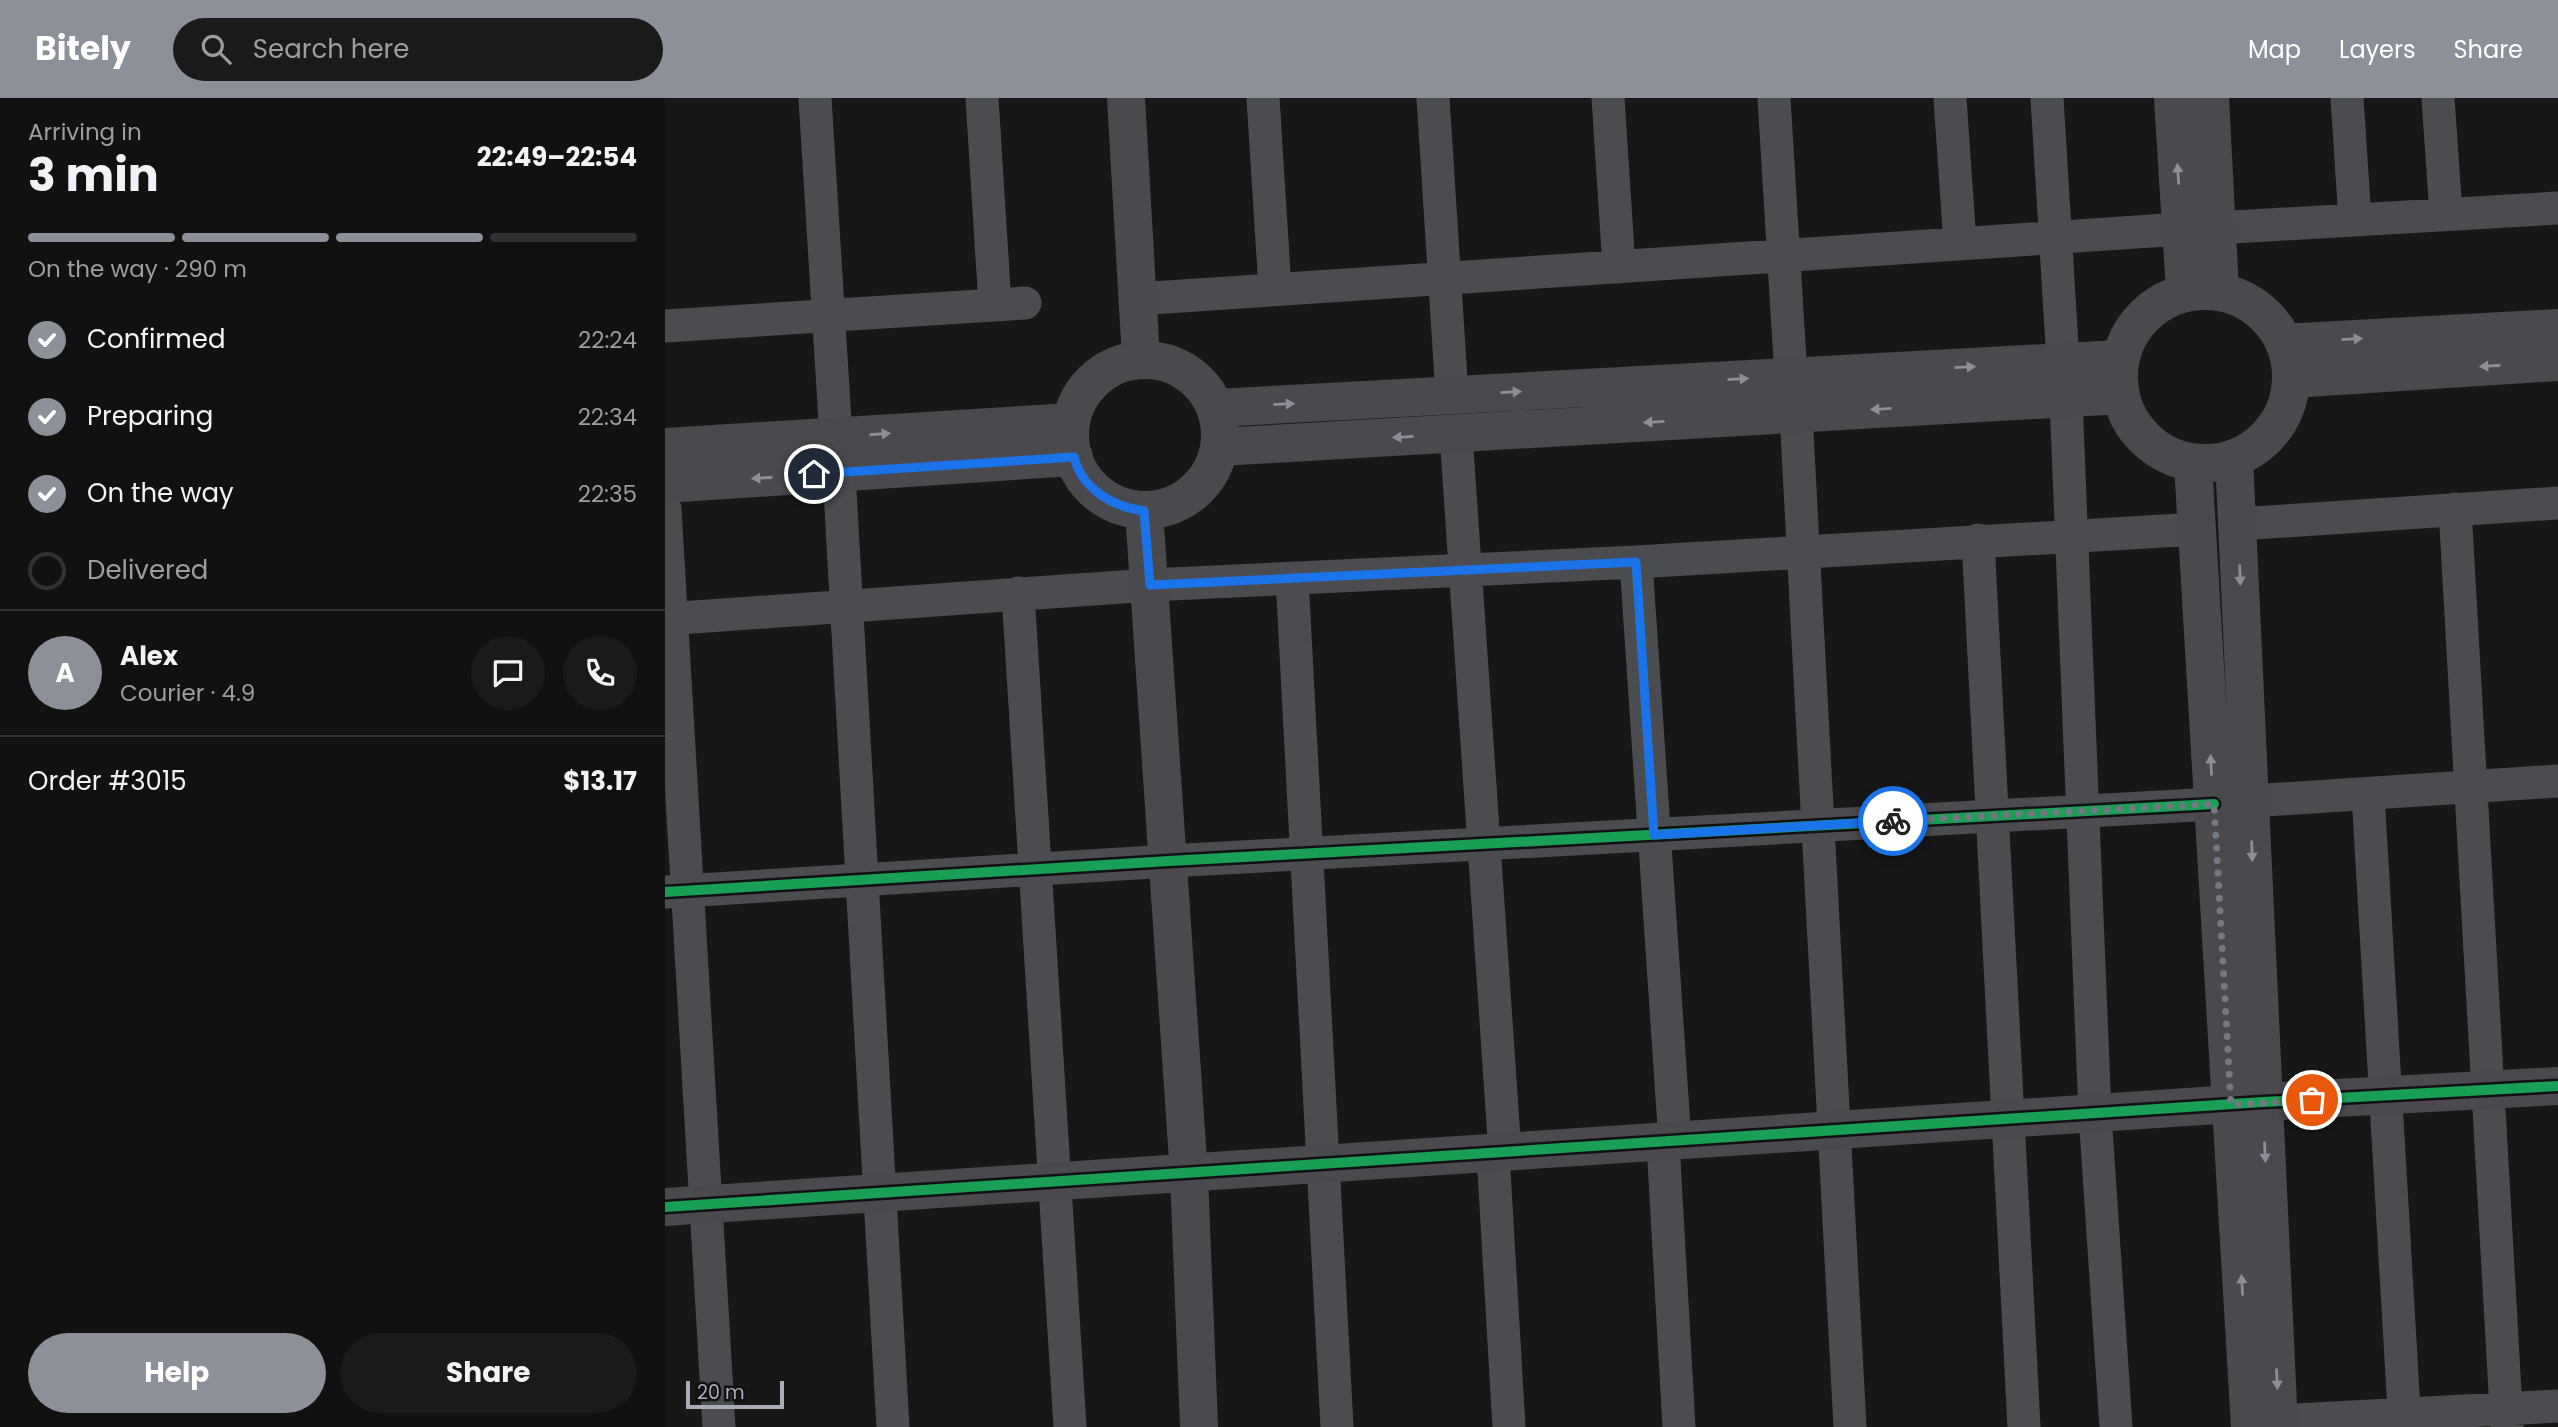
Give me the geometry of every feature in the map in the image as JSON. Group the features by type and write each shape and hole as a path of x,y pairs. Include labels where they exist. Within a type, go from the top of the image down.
{"street":[{"path":"815,98 893,1427"},
{"path":"665,326 1010,304 982,98"},
{"path":"1126,98 1141,359"},
{"path":"1263,98 1275,289"},
{"path":"1433,98 1452,395"},
{"path":"1608,98 1619,267"},
{"path":"1774,98 1791,377"},
{"path":"1950,98 1960,244"},
{"path":"2047,98 2064,380 2095,1114 2116,1427"},
{"path":"2173,98 2199,229 2203,291"},
{"path":"2199,229 2210,98"},
{"path":"2347,98 2355,220"},
{"path":"2438,98 2445,214"},
{"path":"1137,299 1960,244 2558,208"},
{"path":"2203,291 2243,299 2263,312 2288,361 2286,407 2271,433 2249,452 2222,462 2193,463 2165,454 2141,437 2125,412 2120,377 2128,336 2142,316 2162,300 2203,291"},
{"path":"2288,361 2558,328"},
{"path":"1141,359 1167,363 1193,376 1216,408 1220,427 1220,447 1204,483 1189,496 1172,505 1144,511 1114,504 1098,493 1084,478 1073,439 1087,386 1102,373 1119,364 1141,359"},
{"path":"2288,361 2558,362"},
{"path":"1216,408 1791,377 2064,380 2120,377"},
{"path":"1220,447 1796,414 2064,380"},
{"path":"1796,414 1850,1427"},
{"path":"1457,434 1483,844 1499,1154 1509,1427"},
{"path":"665,484 837,455 1073,439"},
{"path":"665,447 837,455"},
{"path":"2234,458 2238,524 2232,803 2247,1104 2269,1425 2507,1418 2558,1406"},
{"path":"2193,463 2197,529 2232,803"},
{"path":"2238,524 2558,503"},
{"path":"665,509 676,891 706,1205 719,1427"},
{"path":"2455,509 2507,1418"},
{"path":"1144,511 1189,1175 1199,1427"},
{"path":"668,618 1150,585 1636,562 2071,534 2197,529"},
{"path":"1977,540 2024,1427"},
{"path":"1636,562 1654,835 1679,1427"},
{"path":"1292,578 1337,1427"},
{"path":"1018,593 1070,1427"},
{"path":"676,891 1307,853 2232,803 2558,781"},
{"path":"2368,794 2405,1421"},
{"path":"665,1207 2558,1086"}],"cycle path":[{"path":"665,892 1169,861 2214,804"},
{"path":"665,1207 2263,1102 2558,1086"}],"way so far":[{"path":"1893,821 2214,804 2231,1105 2312,1100"}],"route":[{"path":"814,474 1074,457 1084,478 1098,493 1114,504 1144,511 1150,585 1636,562 1654,835 1893,821"}]}
